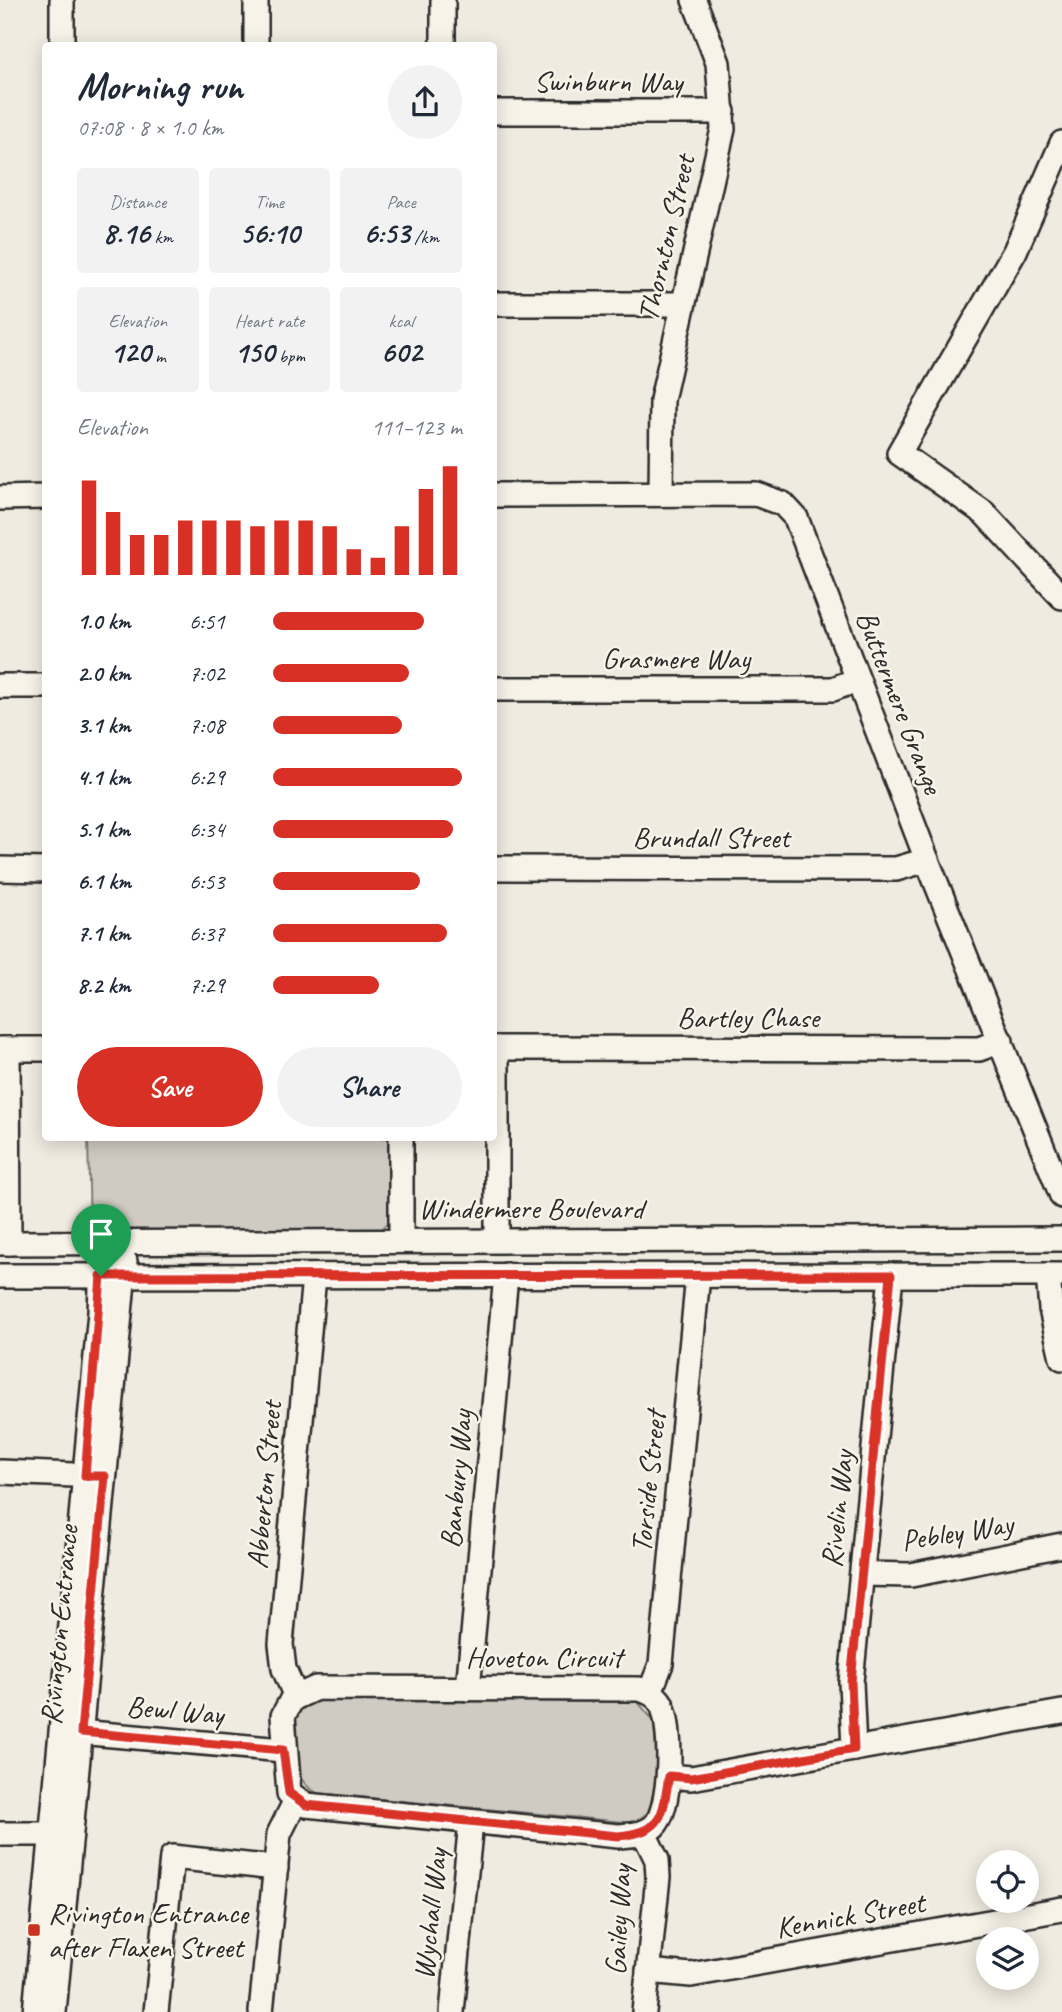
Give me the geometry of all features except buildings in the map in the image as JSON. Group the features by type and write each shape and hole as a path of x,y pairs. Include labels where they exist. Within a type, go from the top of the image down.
{"street":[{"path":"62,0 62,42"},
{"path":"256,0 256,42"},
{"path":"443,0 443,42"},
{"name":"Thornton Street","path":"661,494 662,400 723,129 718,63 694,0"},
{"name":"Swinburn Way","path":"497,113 723,112"},
{"path":"1062,143 1015,251 900,453 984,513 1062,597"},
{"path":"497,304 683,304"},
{"name":"Buttermere Grange","path":"497,495 756,494 783,504 796,518 927,860 1062,1196"},
{"path":"0,498 42,497"},
{"name":"Grasmere Way","path":"497,690 833,689 857,680"},
{"path":"0,686 42,686"},
{"name":"Brundall Street","path":"497,868 896,869 927,860"},
{"path":"0,869 42,870"},
{"name":"Bartley Chase","path":"497,1048 979,1049 1001,1041"},
{"path":"5,1243 4,1049 42,1049"},
{"path":"401,1141 401,1240"},
{"path":"496,1141 497,1240"},
{"name":"Windermere Boulevard","path":"5,1243 1062,1239"},
{"name":"Rivington Entrance","path":"102,1243 113,1276"},
{"name":"Rivington Entrance","path":"35,2012 61,1834 113,1276 126,1243"},
{"name":"Banbury Way","path":"468,1689 506,1275"},
{"name":"Torside Street","path":"650,1692 661,1664 698,1275"},
{"name":"Rivelin Way","path":"854,1749 851,1682 891,1275"},
{"path":"0,1276 1055,1275 1051,1309 1062,1358"},
{"name":"Abberton Street","path":"296,1696 284,1669 281,1644 314,1276"},
{"path":"0,1472 95,1476"},
{"name":"Pebley Way","path":"862,1574 911,1575 1062,1545"},
{"name":"Hoveton Circuit","path":"296,1696 316,1688 639,1689 650,1692 662,1704 666,1723 669,1776 662,1815 644,1833"},
{"path":"296,1696 283,1716 283,1750 289,1793 296,1800 317,1807 618,1836 644,1833"},
{"path":"669,1776 691,1778 1062,1712"},
{"name":"Bewl Way","path":"71,1732 283,1750"},
{"path":"261,2012 279,1835 296,1800"},
{"name":"Wychall Way","path":"452,2012 471,1822"},
{"name":"Gailey Way","path":"644,1833 657,1860 658,1878 644,2012"},
{"path":"0,1835 61,1834"},
{"name":"Rivington Entrance","path":"54,2012 61,1834"},
{"path":"156,2012 172,1857 276,1868"},
{"name":"Kennick Street","path":"648,1971 691,1975 1062,1909"}],"shaded area":[{"path":"88,1141 392,1141 393,1218 379,1232 90,1230"},
{"path":"331,1699 638,1702 654,1721 657,1770 650,1811 634,1823 317,1793 308,1787 298,1772 293,1720 307,1703"}],"place":[{"name":"Rivington Entrance after Flaxen Street","path":"34,1930"}],"route":[{"path":"891,1275 851,1682 854,1749 691,1778 669,1776 662,1815 655,1826 644,1833 618,1836 306,1805 289,1793 283,1750 81,1732 105,1476 85,1476 101,1276 891,1275"}]}
